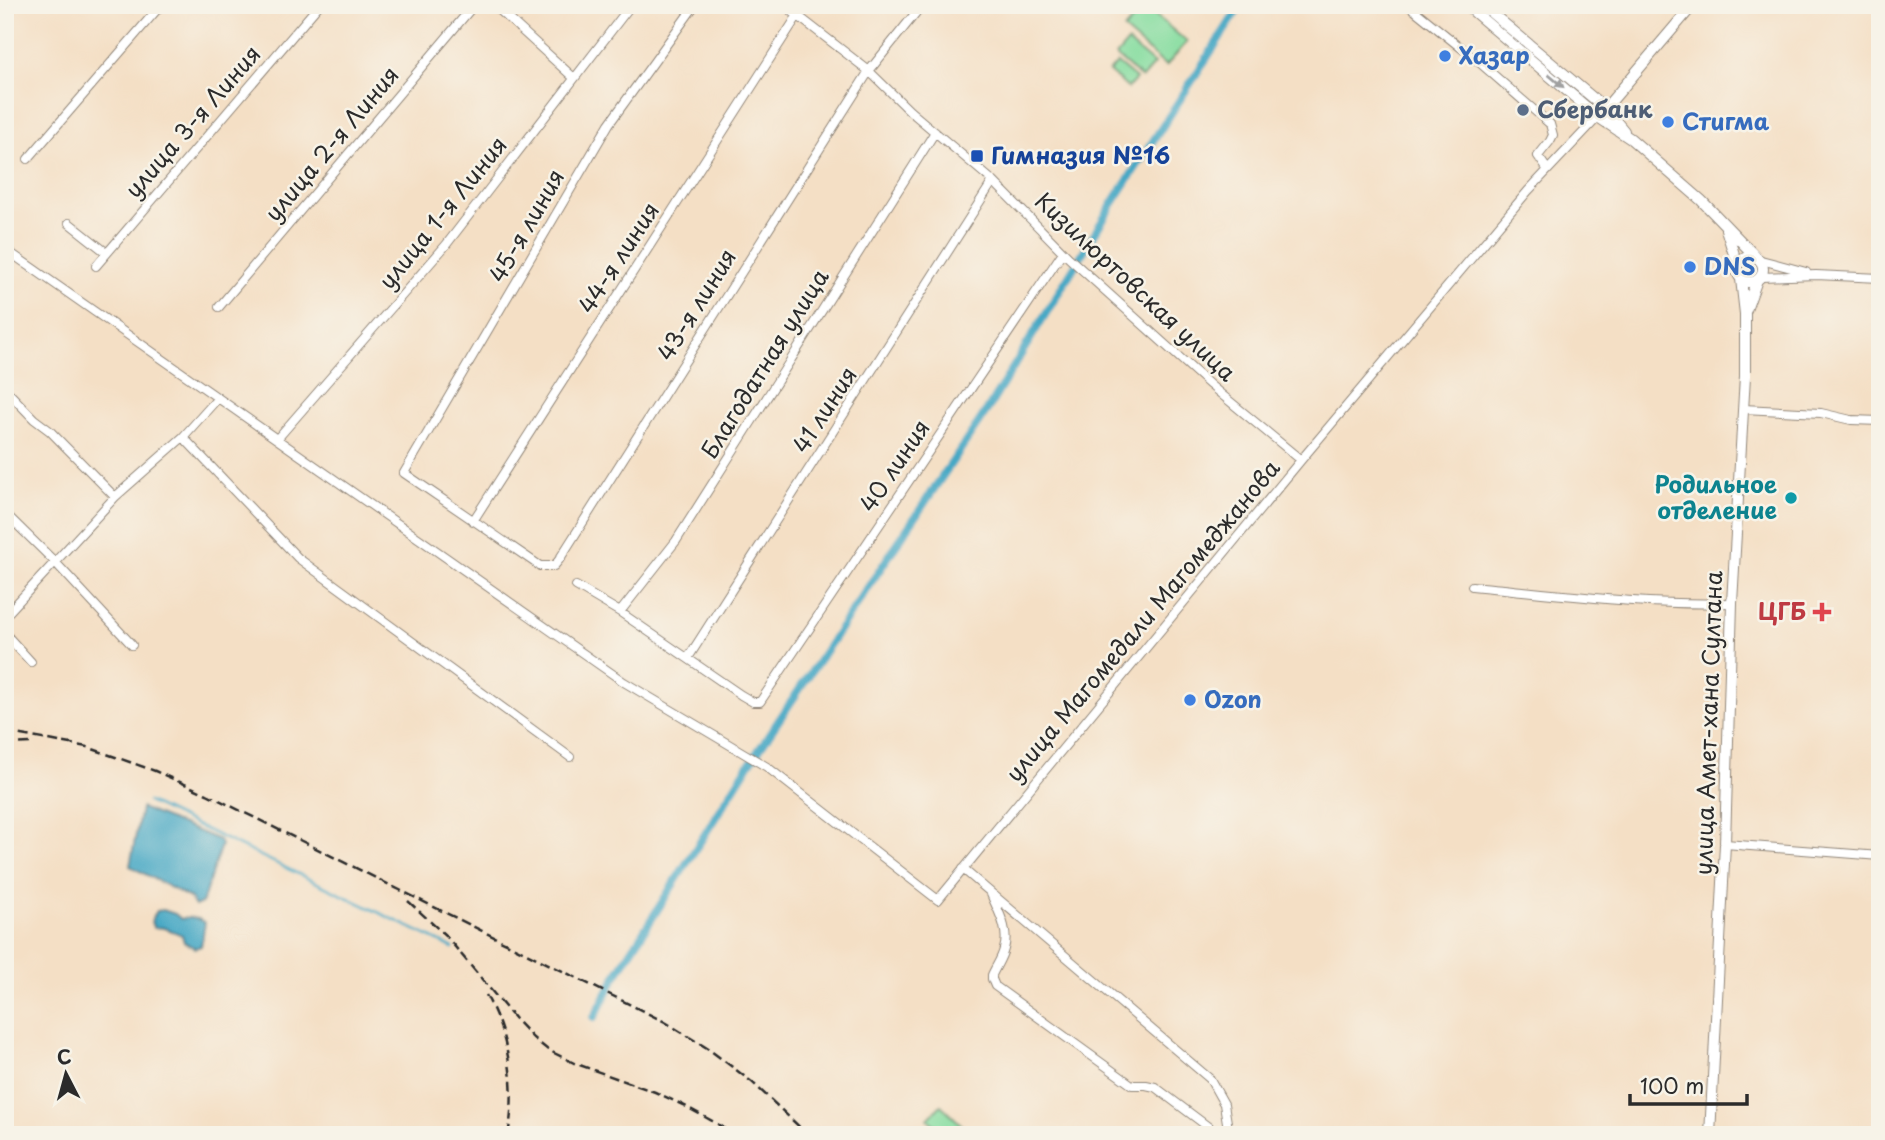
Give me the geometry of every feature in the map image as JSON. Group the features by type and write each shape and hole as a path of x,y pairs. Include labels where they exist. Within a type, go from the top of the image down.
{"main road":[{"path":"1466,5 1710,207 1758,258 1763,272 1745,314"},
{"path":"1482,5 1605,108 1631,139"},
{"name":"улица Магомедали Магомеджановa","path":"1598,117 1693,5"},
{"path":"1725,226 1741,279 1745,314"},
{"path":"1737,264 1741,258 1748,255 1758,258"},
{"path":"1741,279 1749,282 1759,279"},
{"name":"улица Амет-хана Султана","path":"1710,1135 1725,844 1745,314"}],"street":[{"path":"28,159 161,5"},
{"name":"улица 3-я Линия","path":"96,266 319,5"},
{"name":"улица 2-я Линия","path":"219,307 474,5"},
{"path":"494,5 574,78"},
{"name":"улица 1-я Линия","path":"277,439 446,245 631,5"},
{"name":"45-я линия","path":"473,522 404,473 609,124 695,5"},
{"name":"Кизилюртовская улица","path":"784,5 869,71 910,111 993,181 1066,255 1210,385 1300,460"},
{"name":"43-я линия","path":"473,522 540,566 554,566 869,71 922,5"},
{"path":"1408,5 1550,124 1553,135 1538,156 1547,169"},
{"name":"44-я линия","path":"473,522 798,16"},
{"name":"улица Магомедали Магомеджановa","path":"277,439 624,682 767,767 938,900 1300,460 1547,169 1598,117"},
{"name":"Благодатная улица","path":"620,611 676,541 935,132"},
{"name":"41 линия","path":"688,658 993,181"},
{"path":"69,223 107,253"},
{"path":"5,249 277,439"},
{"name":"40 линия","path":"688,658 741,695 753,702 760,702 1066,255"},
{"path":"1758,258 1816,275"},
{"path":"1759,279 1816,275 1880,278"},
{"path":"5,389 115,497"},
{"path":"5,616 115,497 183,437 218,398"},
{"path":"1743,409 1821,413 1851,420 1880,421"},
{"path":"183,437 298,558 570,757"},
{"path":"5,513 132,645"},
{"path":"576,586 620,611 688,658"},
{"path":"1472,586 1598,599 1732,603"},
{"path":"5,631 31,662"},
{"path":"1725,844 1880,856"},
{"path":"963,869 1210,1079 1224,1104 1229,1135"},
{"path":"989,891 1005,929 1006,940 992,975 995,986 1132,1085 1146,1084 1155,1087 1219,1135"}],"green space":[{"path":"1145,6 1187,42 1166,66 1124,30"},
{"path":"1128,42 1154,64 1142,78 1116,56"},
{"path":"1117,63 1136,79 1128,88 1109,72"},
{"path":"941,1105 969,1132 966,1135 945,1135 928,1119"}],"water":[{"path":"141,808 219,840 221,845 202,903 195,906 190,898 130,866"},
{"path":"163,910 181,919 193,918 205,923 201,946 195,948 184,942 182,935 164,928 154,928 153,917 157,911"}],"waterway":[{"path":"594,1018 617,974 742,775 989,407 1113,203 1241,5"},
{"path":"148,802 453,948"}],"railway":[{"path":"5,732 87,747 155,771 207,794 665,1022 707,1048 752,1082 808,1135"},
{"path":"5,744 31,743"},
{"path":"408,901 446,936 515,1019 548,1050 574,1063 655,1092 716,1123 733,1135"},
{"path":"486,995 500,1028 509,1063 512,1099 508,1135"}],"place":[{"name":"Хазар","path":"1445,56"},
{"name":"Сбербанк","path":"1523,110"},
{"name":"Стигма","path":"1668,122"},
{"name":"Гимназия №16","path":"977,156"},
{"name":"DNS","path":"1690,267"},
{"name":"Родильное отделение","path":"1791,498"},
{"name":"ЦГБ","path":"1822,612"},
{"name":"Ozon","path":"1190,700"}]}
